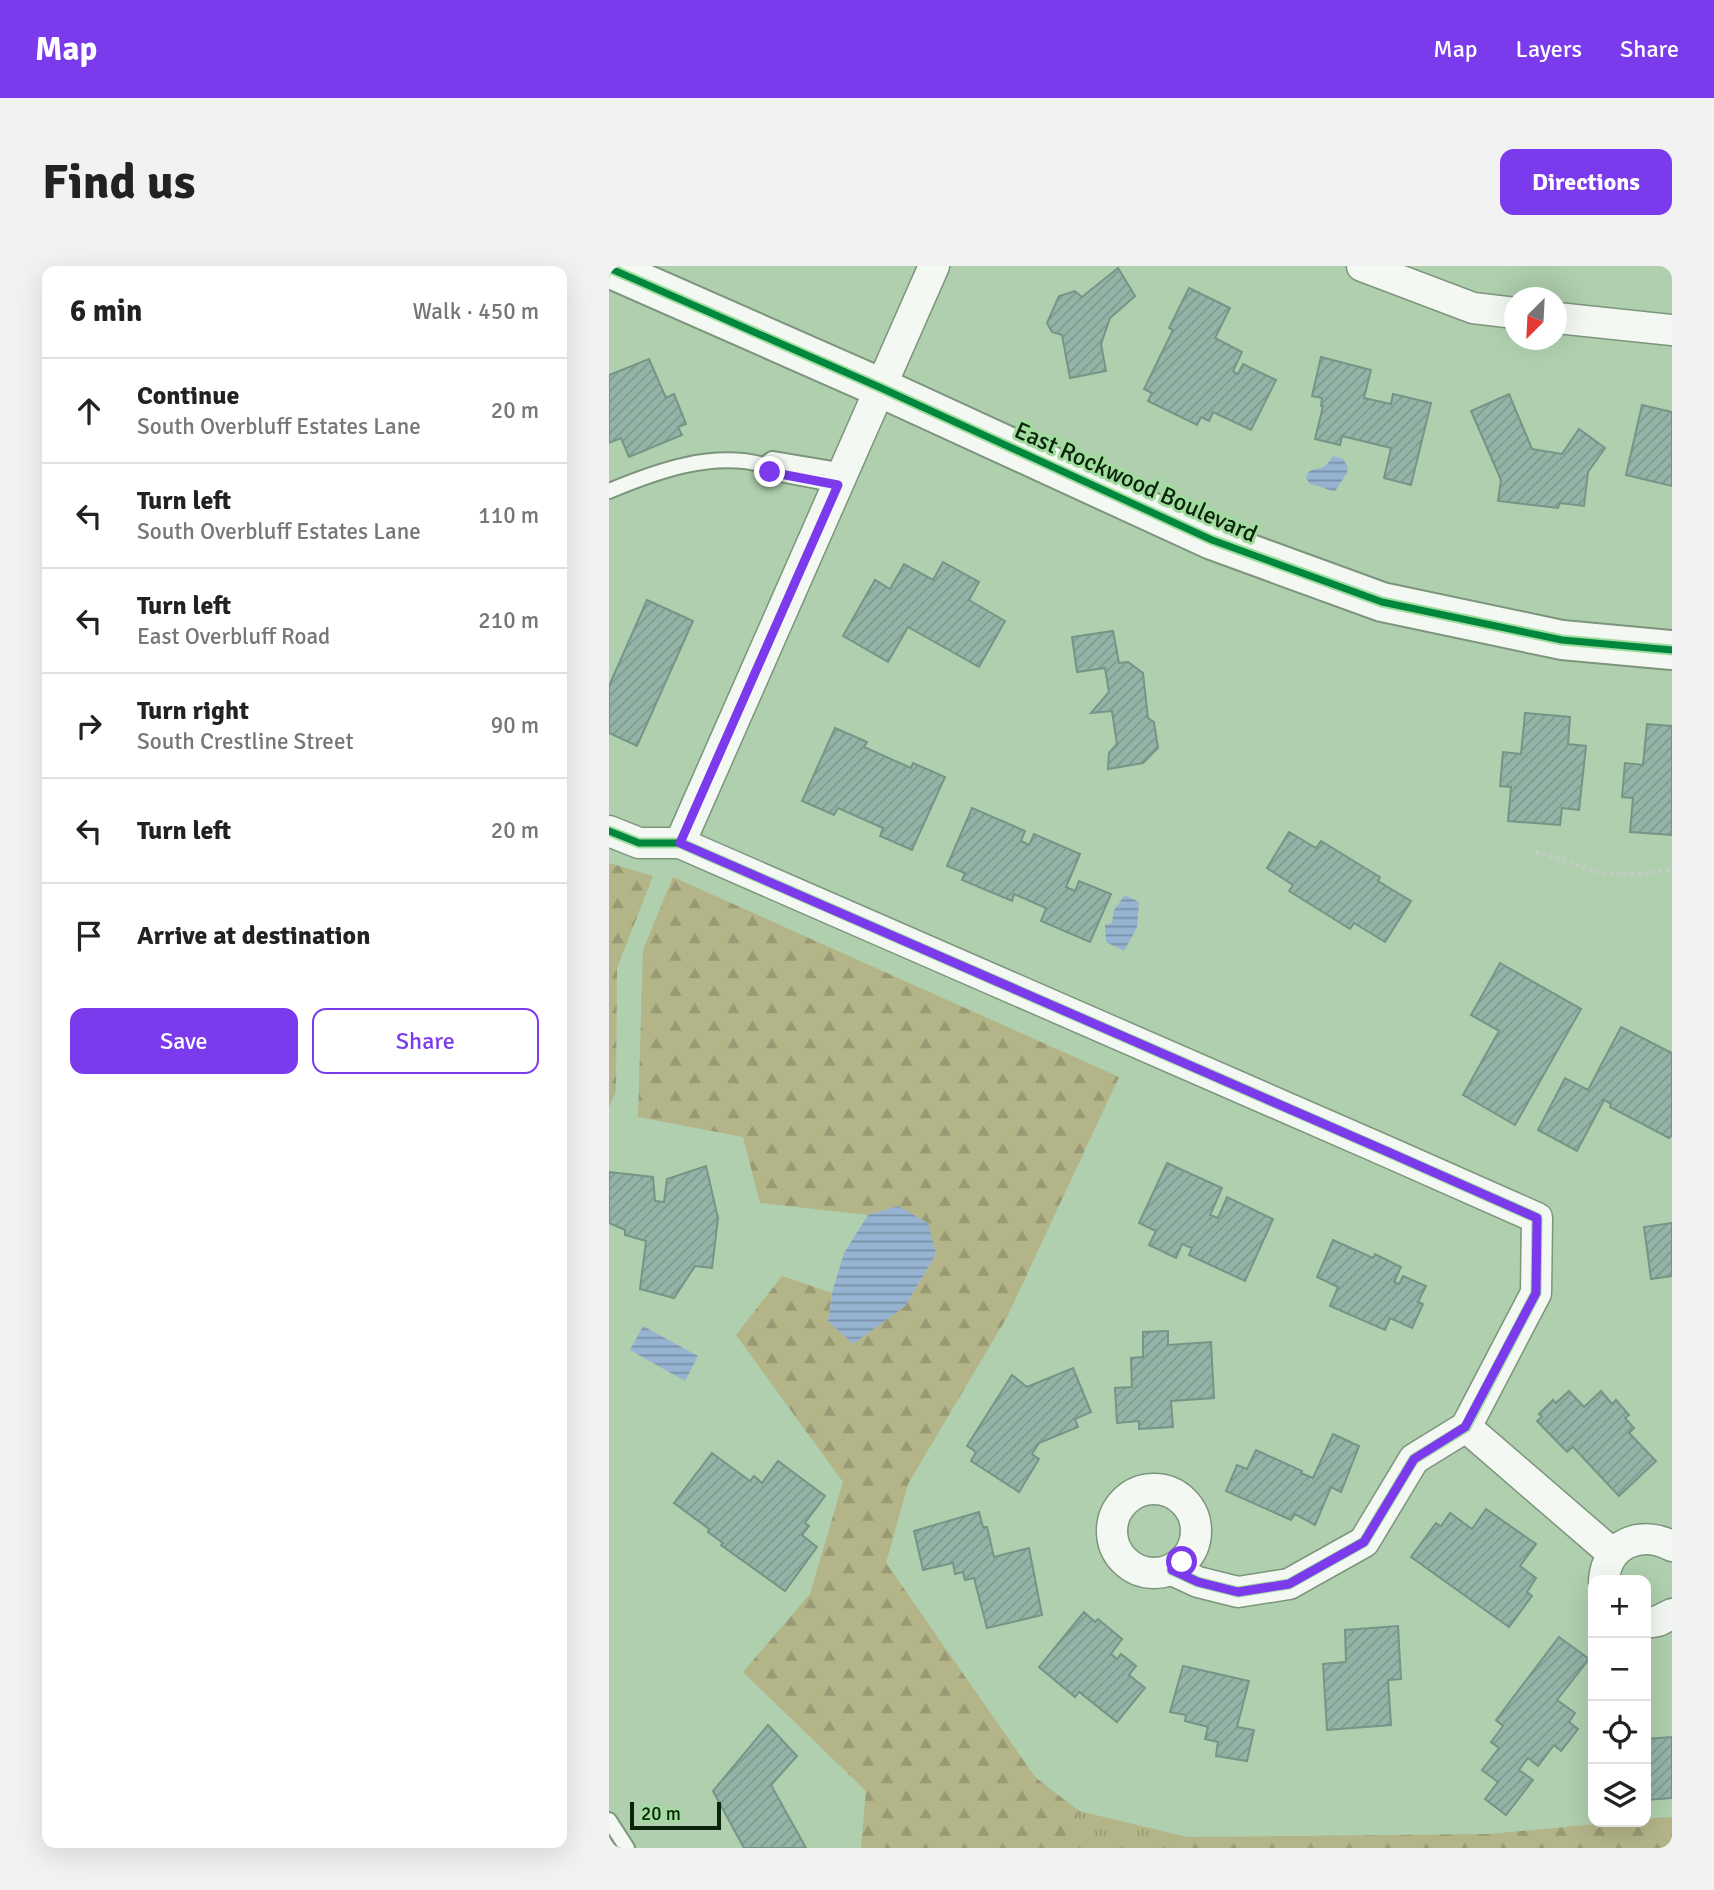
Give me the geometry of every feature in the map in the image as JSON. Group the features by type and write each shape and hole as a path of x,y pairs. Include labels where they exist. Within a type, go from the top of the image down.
{"street":[{"path":"680,843 934,266"},
{"path":"1362,266 1473,308 1504,312"},
{"name":"East Rockwood Boulevard","path":"609,268 879,387 1212,540 1383,602 1562,640 1672,650"},
{"path":"1567,319 1672,330"},
{"path":"609,831 639,843 680,843 1537,1218 1536,1293 1465,1427 1414,1459 1364,1542 1289,1584 1238,1592 1198,1582 1172,1570"},
{"path":"1465,1427 1608,1567 1623,1545 1635,1539 1661,1540 1672,1546"},
{"path":"1651,1622 1672,1614"}],"lane":[{"path":"609,491 664,469 733,459 764,465 770,472 841,478"},
{"path":"609,1820 627,1848"}],"path":[{"path":"1536,852 1598,872 1635,874 1672,870"}],"green space":[{"path":"609,863 653,876 617,968 616,1091 609,1107"},
{"path":"673,877 1119,1077 1007,1317 908,1484 886,1563 1035,1777 1079,1811 1069,1848 861,1848 866,1791 743,1672 810,1594 843,1482 736,1335 782,1276 832,1293 828,1321 853,1344 905,1306 936,1254 898,1206 868,1215 760,1203 743,1137 638,1117 643,950"},
{"path":"1079,1811 1187,1837 1179,1848 1069,1848"},
{"path":"1672,1817 1672,1848 1179,1848 1187,1837 1489,1834 1588,1825 1588,1827 1651,1827 1651,1819"}],"water":[{"path":"1333,456 1343,459 1348,467 1335,491 1310,484 1306,478 1308,472 1325,466"},
{"path":"1125,895 1139,902 1137,927 1124,951 1106,942 1105,925 1112,923 1114,910"},
{"path":"898,1206 928,1223 936,1254 905,1306 853,1344 828,1321 832,1293 844,1253 868,1215"},
{"path":"643,1326 698,1356 685,1381 630,1350"}],"building":[{"path":"1118,268 1135,296 1110,318 1101,344 1106,371 1070,378 1062,335 1052,332 1047,323 1059,296 1075,291 1082,297"},
{"path":"1189,288 1230,308 1215,338 1242,352 1233,371 1238,374 1243,364 1276,380 1251,430 1213,412 1209,421 1201,417 1197,425 1148,401 1152,393 1144,389 1173,330 1169,328"},
{"path":"1321,357 1371,370 1364,398 1391,404 1393,394 1431,403 1411,485 1384,478 1391,448 1342,436 1340,445 1315,439 1323,406 1322,398 1312,396"},
{"path":"649,359 666,398 674,394 686,424 678,427 682,435 629,457 621,438 609,443 609,375"},
{"path":"1509,394 1532,449 1562,454 1579,429 1605,448 1588,472 1584,506 1560,503 1558,508 1498,501 1501,480 1471,411"},
{"path":"1642,405 1672,412 1672,486 1626,475"},
{"path":"943,562 979,582 969,600 1005,621 979,667 908,627 888,662 843,636 875,580 890,589 904,564 933,580"},
{"path":"647,600 693,621 637,746 609,733 609,686"},
{"path":"1113,631 1119,663 1128,662 1143,673 1148,718 1154,722 1158,748 1143,763 1108,769 1109,753 1117,744 1112,711 1091,713 1109,692 1105,668 1077,672 1072,637"},
{"path":"1525,713 1570,717 1568,744 1586,746 1579,810 1562,808 1560,825 1508,821 1511,787 1500,786 1503,752 1521,754"},
{"path":"1647,724 1672,726 1672,835 1630,832 1633,798 1622,797 1625,763 1643,765"},
{"path":"835,728 867,742 864,747 911,768 913,763 945,777 912,850 880,836 883,828 838,808 834,815 802,801"},
{"path":"972,808 1025,831 1021,841 1029,845 1034,834 1080,854 1066,887 1075,891 1079,881 1111,894 1090,942 1041,921 1046,908 1014,894 1012,901 962,880 965,873 947,866"},
{"path":"1289,832 1316,848 1321,841 1380,877 1378,881 1411,901 1385,942 1354,923 1350,929 1289,891 1293,885 1267,868"},
{"path":"1500,963 1581,1009 1515,1125 1463,1095 1499,1031 1471,1015"},
{"path":"1621,1027 1672,1053 1672,1135 1669,1138 1610,1107 1611,1104 1604,1100 1577,1151 1538,1130 1565,1078 1588,1090"},
{"path":"1167,1163 1222,1188 1210,1215 1218,1218 1227,1197 1273,1219 1245,1281 1189,1255 1192,1248 1182,1244 1176,1258 1149,1245 1156,1231 1139,1223"},
{"path":"706,1166 718,1218 712,1268 695,1266 674,1298 640,1289 646,1241 625,1235 625,1230 609,1223 609,1172 653,1177 655,1201 664,1202 667,1179"},
{"path":"1672,1223 1672,1276 1651,1279 1644,1227"},
{"path":"1333,1240 1373,1258 1375,1254 1401,1267 1394,1282 1399,1284 1403,1276 1426,1286 1418,1302 1423,1304 1412,1328 1390,1318 1385,1330 1330,1306 1338,1287 1317,1277"},
{"path":"1168,1331 1168,1345 1211,1342 1214,1398 1171,1401 1173,1427 1139,1429 1139,1421 1117,1423 1115,1388 1132,1387 1131,1358 1143,1357 1143,1332"},
{"path":"1073,1368 1091,1412 1075,1419 1078,1427 1039,1443 1032,1454 1039,1459 1019,1492 971,1461 976,1452 967,1446 1012,1375 1027,1387"},
{"path":"1569,1391 1584,1407 1601,1391 1612,1404 1616,1400 1629,1415 1625,1418 1634,1428 1629,1433 1656,1461 1619,1496 1573,1447 1567,1452 1537,1421 1542,1417 1539,1414 1553,1400 1556,1403"},
{"path":"1333,1434 1359,1446 1341,1492 1331,1487 1315,1525 1295,1514 1291,1520 1226,1491 1237,1465 1247,1469 1256,1450 1313,1478"},
{"path":"712,1453 750,1481 754,1476 762,1483 778,1461 825,1496 805,1523 809,1526 802,1535 817,1547 785,1591 721,1545 723,1543 708,1532 709,1529 674,1503"},
{"path":"1486,1509 1536,1544 1520,1566 1536,1578 1527,1592 1532,1596 1509,1627 1411,1557 1436,1523 1441,1526 1450,1513 1472,1529"},
{"path":"979,1512 983,1527 987,1527 994,1557 1029,1548 1042,1615 987,1628 974,1578 965,1580 963,1572 955,1574 953,1563 923,1570 914,1531"},
{"path":"1084,1612 1095,1622 1098,1619 1122,1639 1111,1654 1117,1659 1121,1654 1136,1666 1129,1675 1145,1688 1117,1722 1079,1692 1075,1697 1039,1667"},
{"path":"1398,1626 1401,1679 1388,1680 1391,1725 1327,1730 1323,1664 1346,1662 1345,1630"},
{"path":"1559,1637 1588,1658 1557,1700 1575,1713 1569,1722 1578,1729 1561,1751 1554,1745 1538,1766 1528,1758 1519,1770 1533,1780 1506,1815 1485,1799 1498,1782 1482,1770 1499,1748 1491,1742 1503,1726 1496,1720"},
{"path":"1183,1666 1249,1681 1237,1727 1254,1730 1247,1761 1216,1756 1218,1742 1205,1739 1208,1727 1185,1721 1186,1715 1170,1712"},
{"path":"768,1725 797,1756 771,1785 806,1848 744,1848 713,1791"},
{"path":"1672,1737 1672,1798 1651,1800 1651,1739"}],"cycle path":[{"path":"609,268 879,387 1212,540 1382,602 1562,640 1672,650"},
{"path":"609,831 639,843 680,843 1537,1218 1536,1293 1466,1427 1414,1459 1364,1542 1289,1584 1238,1592 1198,1582 1172,1570"}],"route":[{"path":"770,472 838,485 680,843 1537,1218 1536,1293 1465,1427 1414,1459 1364,1542 1289,1584 1238,1592 1198,1582 1172,1570 1182,1562"}]}
